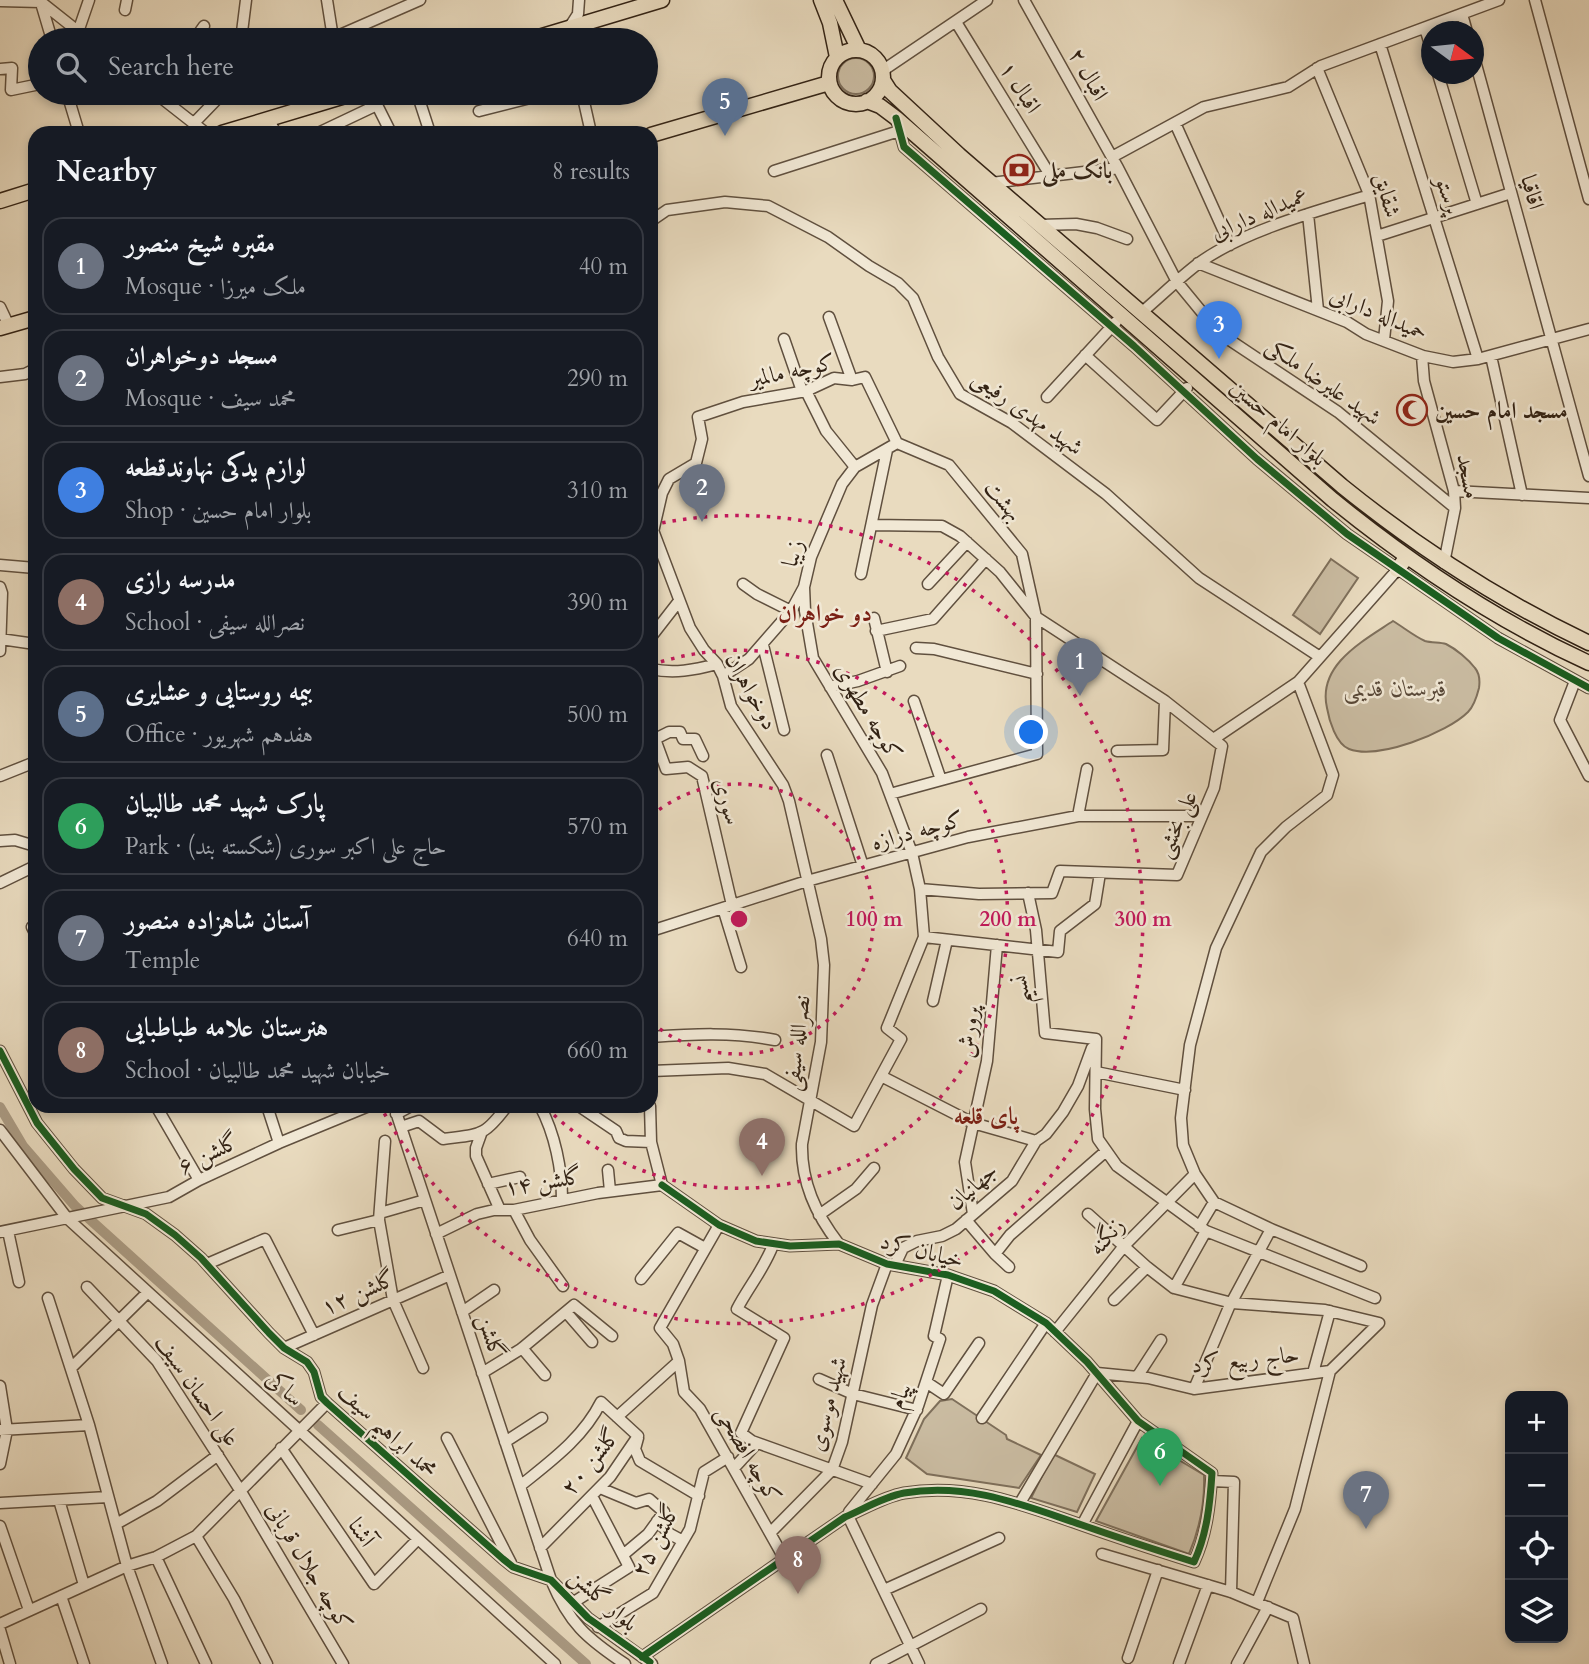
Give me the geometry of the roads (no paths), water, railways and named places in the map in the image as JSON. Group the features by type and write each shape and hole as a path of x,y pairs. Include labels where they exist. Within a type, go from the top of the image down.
{"main road":[{"path":"586,28 662,0"},
{"path":"821,0 830,23 837,57"},
{"path":"835,0 859,50"},
{"path":"850,50 859,50 874,57 883,76 876,95 867,101 853,104 838,97 829,83 831,66 837,57 850,50"},
{"name":"بلوار امام حسین","path":"883,76 890,91 991,183 1397,531 1499,596 1589,643"},
{"path":"658,133 829,83"},
{"name":"بلوار امام حسین","path":"867,101 880,106 897,125 1123,316 1402,564 1589,663"},
{"path":"245,126 315,105"},
{"path":"0,201 28,192"},
{"path":"5,327 28,320"}],"street":[{"path":"79,28 89,0"},
{"path":"242,28 246,0"},
{"path":"327,0 331,28"},
{"path":"356,28 420,0"},
{"path":"572,28 579,0"},
{"path":"883,76 987,0"},
{"name":"اقبال ۲","path":"1024,0 1118,169"},
{"path":"1442,21 1499,0"},
{"path":"1535,0 1589,199"},
{"path":"0,1 40,1 73,28"},
{"path":"40,1 48,28"},
{"path":"1462,14 1464,21"},
{"name":"اقبال ۱","path":"956,22 1050,175"},
{"path":"1112,157 1204,107 1288,87 1317,68 1421,29"},
{"name":"پرستو","path":"1380,44 1478,359"},
{"path":"0,69 12,68 11,90 28,86"},
{"name":"شقایق","path":"1317,68 1370,195 1388,301 1384,340"},
{"path":"1441,84 1476,204"},
{"name":"اقاقیا","path":"1481,84 1589,476"},
{"path":"71,105 77,126"},
{"path":"171,105 198,126"},
{"path":"194,123 211,105"},
{"path":"333,126 377,105 388,126"},
{"path":"421,105 428,126"},
{"path":"479,111 503,105"},
{"path":"585,105 589,126"},
{"path":"268,119 272,126"},
{"path":"1175,123 1230,245"},
{"path":"774,171 897,125 904,147 1112,326 1257,459 1348,534 1402,564 1498,638 1589,688"},
{"path":"991,183 1118,169"},
{"name":"شهید علیرضا ملکی","path":"1118,169 1178,282 1219,333 1338,412 1455,508"},
{"path":"1377,236 1511,193"},
{"name":"عمیداله دارابی","path":"1141,313 1198,263 1230,245 1308,214 1370,195"},
{"name":"شهید مهدی رفیعی","path":"658,216 667,210 724,202 768,206 828,237 898,283 913,298 938,357 960,394 1012,423 1106,494 1199,578 1320,657"},
{"path":"1308,214 1318,310"},
{"path":"1040,225 1076,224 1127,239"},
{"name":"حمیداله دارابی","path":"1198,263 1347,322 1366,334 1422,356 1453,362 1478,359 1589,329"},
{"path":"0,307 5,327"},
{"path":"1046,397 1123,316"},
{"path":"829,317 852,380"},
{"path":"784,339 804,391 826,431 855,467"},
{"path":"1085,355 1157,420 1195,379"},
{"path":"1491,355 1522,495"},
{"name":"مسجد","path":"1422,356 1424,381 1454,491 1455,508 1444,563"},
{"path":"0,377 28,372"},
{"name":"کوچه مالمیر","path":"658,513 662,493 669,479 696,463 702,439 698,417 743,402 804,391 834,378 852,380 864,377 897,443"},
{"name":"زیبا","path":"723,676 749,659 791,611 804,587 821,528 842,484 855,467 897,443"},
{"name":"بهشت","path":"897,443 949,465 1022,554 1036,617 1037,754 941,780"},
{"path":"861,574 887,450"},
{"path":"1454,491 1589,498"},
{"path":"872,525 942,526 967,542 1000,572 1036,617 1166,701 1215,738 1298,682 1402,564"},
{"path":"928,584 967,542"},
{"name":"دوخواهران","path":"658,549 679,601 704,650 717,664 723,676 731,706 783,785 807,881"},
{"path":"876,631 933,619 986,559"},
{"path":"0,565 28,567"},
{"path":"743,584 791,611"},
{"path":"0,587 0,651"},
{"name":"کوچه مطهری","path":"804,587 813,659 882,773 912,853 924,937"},
{"path":"658,628 679,601"},
{"path":"874,618 887,672"},
{"path":"1,639 28,643"},
{"path":"763,645 784,730"},
{"path":"916,648 934,649 1037,674"},
{"path":"658,670 689,671 717,664"},
{"path":"830,687 900,666"},
{"path":"1575,681 1560,720 1589,776"},
{"path":"1298,682 1333,775 1327,795 1286,827 1261,852 1216,948 1191,1045 1181,1118 1183,1144 1195,1174 1214,1202 1270,1229 1361,1266"},
{"path":"890,794 941,780 914,701"},
{"path":"1117,751 1163,750 1166,701"},
{"path":"658,738 669,732 680,732 683,739 695,739 703,756"},
{"name":"علی بخشی","path":"1028,893 1052,893 1060,871 1177,875 1214,788 1222,746 1215,738"},
{"name":"سوری","path":"658,751 666,769 688,767 702,776 727,906"},
{"path":"827,755 863,866"},
{"path":"0,776 28,765"},
{"path":"1078,816 1087,769"},
{"name":"کوچه درازه","path":"658,929 807,881 968,837 1078,816 1202,816"},
{"path":"0,841 15,840 28,844"},
{"path":"0,883 28,869"},
{"path":"658,1070 728,1068 765,1074 854,1126 901,1039 887,1027 924,937 1058,952 1059,931 1095,904 1100,873"},
{"name":"نصرالله سیفی","path":"807,881 821,939 824,965 821,1042 802,1144 802,1159 805,1178 819,1215 839,1244"},
{"path":"919,889 979,894 1028,893"},
{"name":"نسیم","path":"1028,893 1036,930 1045,1033 1096,1039"},
{"path":"727,906 741,967"},
{"path":"933,1001 947,940"},
{"name":"پرورش","path":"970,1217 965,1162 987,1061 997,945"},
{"path":"658,1036 694,1033 750,1035 775,1040"},
{"path":"1096,1039 1098,1139 1117,1166 1202,1229 1375,1298"},
{"name":"جهانیان","path":"891,1265 903,1248 918,1241 942,1236 970,1217 1012,1181 1036,1141 1046,1135 1063,1112 1078,1086 1096,1039"},
{"name":"محمد ابراهیم سیف","path":"0,1051 28,1106"},
{"path":"1096,1072 1185,1090"},
{"path":"881,1076 973,1123 1036,1141"},
{"name":"محمد ابراهیم سیف","path":"31,1113 52,1143 102,1198 146,1214 175,1235 207,1265 284,1348 307,1362 314,1372 321,1397 452,1516 513,1567 551,1580"},
{"path":"160,1113 199,1180"},
{"path":"269,1113 279,1143"},
{"name":"گلشن ۶","path":"4,1232 169,1197 279,1143 352,1113"},
{"name":"گلشن","path":"396,1113 551,1580"},
{"path":"401,1127 419,1121 443,1139 481,1134 491,1127 501,1113"},
{"path":"544,1113 558,1161 562,1200"},
{"path":"589,1113 616,1131 619,1138 626,1141 651,1142"},
{"path":"650,1113 651,1142 662,1185"},
{"name":"ساکی","path":"0,1130 71,1217 148,1292 555,1664"},
{"path":"481,1134 476,1156 500,1210"},
{"path":"385,1141 379,1217 393,1300 423,1368"},
{"path":"995,1254 1010,1235 1106,1151"},
{"path":"819,1215 856,1189 874,1168"},
{"path":"608,1170 610,1191"},
{"name":"زنگنه","path":"1055,1332 1124,1246 1195,1174"},
{"path":"488,1184 520,1177"},
{"name":"گلشن ۱۴","path":"436,1234 477,1214 514,1210 610,1191 662,1185"},
{"name":"خیابان کرد","path":"662,1185 719,1225 756,1241 773,1245 839,1244 891,1265 948,1275 994,1291 1046,1324 1097,1373 1138,1421 1212,1473 1212,1481"},
{"path":"338,1230 425,1200"},
{"path":"1174,1288 1214,1202"},
{"path":"514,1210 530,1240 563,1286"},
{"path":"1088,1214 1174,1288 1232,1303 1330,1311 1313,1373"},
{"path":"970,1217 995,1254 1009,1267"},
{"name":"کوچه افصحی","path":"719,1225 660,1328 673,1344 684,1392 700,1409 783,1559"},
{"path":"1194,1389 1232,1303 1270,1229"},
{"path":"4,1232 19,1282"},
{"path":"641,1279 678,1233 705,1248"},
{"path":"207,1265 265,1240 314,1335"},
{"path":"773,1245 765,1266 750,1284 737,1309 784,1338 741,1433 757,1443 872,1484"},
{"name":"شهید موسوی","path":"770,1534 832,1470 842,1442 872,1305 891,1265"},
{"path":"1114,1300 1147,1267"},
{"name":"گلشن ۱۲","path":"284,1348 450,1275"},
{"name":"پیام","path":"847,1516 896,1454 917,1409 940,1339 934,1336 948,1275"},
{"name":"علی احسان سیف","path":"87,1287 157,1361 240,1490"},
{"path":"462,1312 494,1290"},
{"path":"71,1368 148,1292"},
{"path":"48,1298 89,1425 127,1566 162,1664"},
{"path":"482,1373 522,1348 575,1305 612,1336"},
{"name":"حاج ربیع کرد","path":"1097,1373 1137,1377 1194,1389 1330,1371 1379,1323 1330,1311"},
{"path":"566,1312 592,1342"},
{"path":"982,1418 1046,1324"},
{"path":"1137,1377 1161,1340"},
{"path":"926,1382 944,1394 979,1343"},
{"path":"522,1348 545,1376"},
{"path":"617,1417 679,1361"},
{"path":"1237,1664 1262,1605 1295,1509 1330,1371"},
{"path":"1020,1503 1097,1373"},
{"path":"819,1379 853,1394 917,1409"},
{"path":"0,1386 4,1430 0,1464"},
{"name":"گلشن ۲۰","path":"520,1486 573,1443 593,1419 601,1402 638,1436 610,1477 540,1548"},
{"path":"0,1624 127,1566 156,1557 196,1536 327,1403"},
{"path":"505,1442 542,1418"},
{"path":"1082,1525 1138,1421"},
{"path":"4,1430 89,1425"},
{"path":"638,1436 635,1450 640,1461 699,1496"},
{"path":"447,1438 513,1567"},
{"path":"734,1468 757,1443"},
{"name":"آشنا","path":"281,1448 374,1584 418,1539"},
{"path":"116,1524 157,1501 218,1455"},
{"name":"گلشن ۲۵","path":"598,1627 653,1593 690,1529 704,1472 728,1457"},
{"path":"642,1657 847,1516 902,1493 928,1490 978,1492 1020,1503 1194,1562 1203,1543 1212,1481 1234,1482 1231,1592"},
{"name":"کوچه جلال قربانی","path":"240,1490 343,1664"},
{"path":"596,1492 636,1503 649,1499 664,1512 648,1534 623,1555"},
{"path":"573,1602 629,1567 596,1492"},
{"path":"0,1503 108,1497"},
{"path":"59,1500 84,1585"},
{"path":"847,1516 919,1664"},
{"path":"657,1521 670,1534 683,1541"},
{"path":"0,1526 3,1546 29,1610"},
{"path":"196,1536 234,1599 267,1664"},
{"path":"884,1590 999,1538"},
{"path":"1102,1554 1231,1592 1293,1618 1304,1664"},
{"path":"156,1557 206,1664"},
{"path":"1128,1658 1158,1570"},
{"name":"بلوار گلشن","path":"551,1580 598,1627 652,1664"},
{"name":"بلوار گلشن","path":"551,1580 563,1608 579,1628 625,1664"},
{"path":"1179,1664 1208,1585"},
{"path":"61,1596 85,1664"},
{"path":"876,1664 981,1609"},
{"path":"0,1630 10,1664"}],"waterway":[{"path":"0,1107 23,1146 75,1206 301,1410"},
{"path":"318,1425 586,1664"}],"place":[{"name":"بیمه روستایی و عشایری","path":"725,136"},
{"name":"بانک ملی","path":"1019,170"},
{"name":"لوازم یدکی نهاوندقطعه","path":"1219,359"},
{"name":"مسجد امام حسین","path":"1412,410"},
{"name":"مسجد دوخواهران","path":"702,522"},
{"name":"مقبره شیخ منصور","path":"1080,696"},
{"name":"مدرسه رازی","path":"762,1176"},
{"name":"پارک شهید محمد طالبیان","path":"1160,1486"},
{"name":"آستان شاهزاده منصور","path":"1366,1529"},
{"name":"هنرستان علامه طباطبایی","path":"798,1594"}],"district":[{"name":"دو خواهران","path":"825,613"},
{"name":"پای قلعه","path":"986,1116"}],"park label":[{"name":"قبرستان قدیمی","path":"1395,688"}]}
